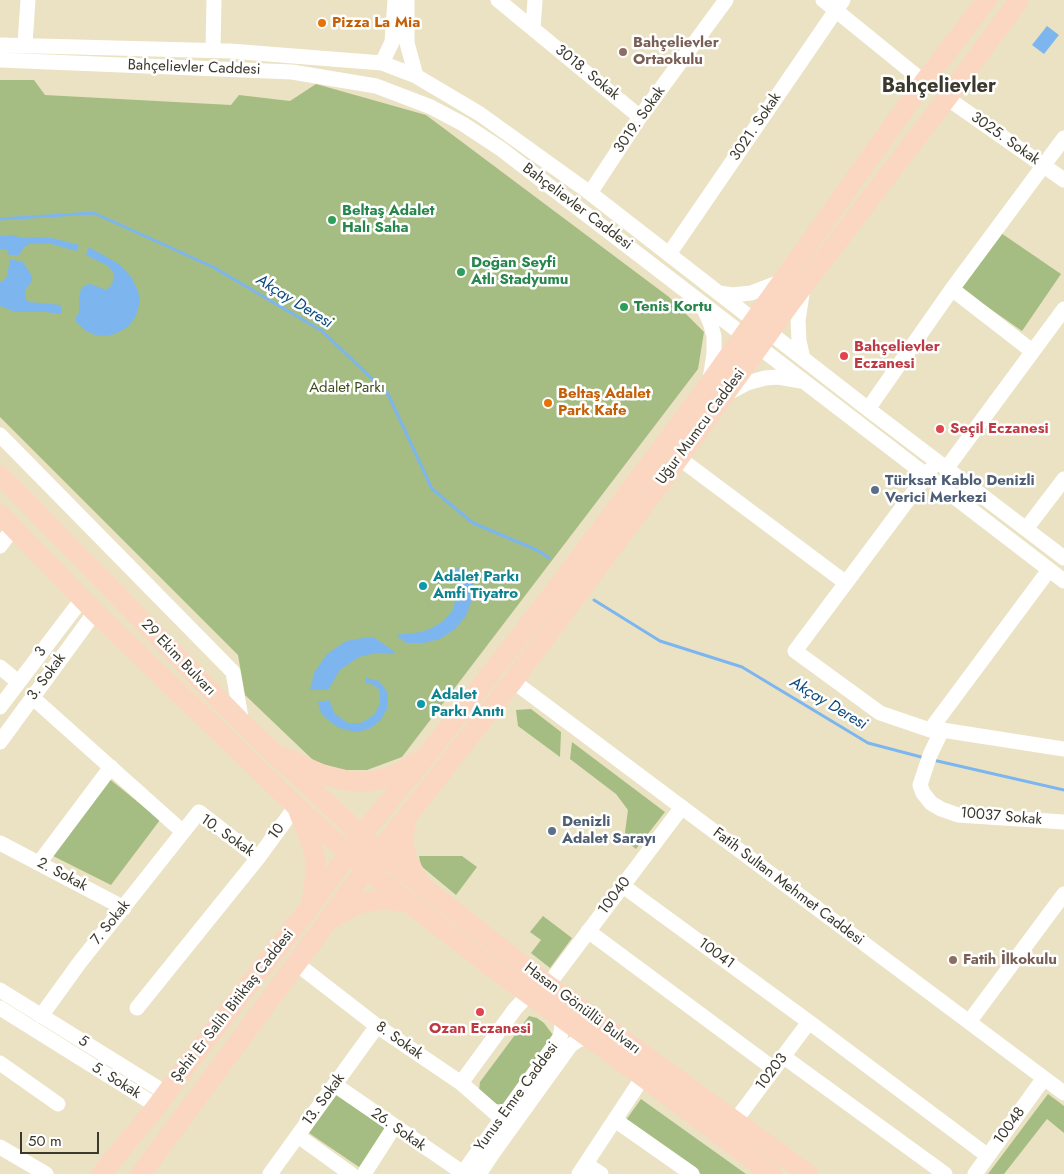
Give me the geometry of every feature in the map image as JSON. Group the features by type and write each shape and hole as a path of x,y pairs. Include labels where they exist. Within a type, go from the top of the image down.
{"main road":[{"name":"Uğur Mumcu Caddesi","path":"757,334 780,282 924,82 986,0"},
{"name":"Uğur Mumcu Caddesi","path":"361,836 717,390 757,334 803,286 947,98 1019,0"},
{"name":"Uğur Mumcu Caddesi","path":"379,852 513,681 679,458 717,390"},
{"name":"29 Ekim Bulvarı","path":"0,475 242,723 361,836"},
{"name":"29 Ekim Bulvarı","path":"7,521 88,606 296,806 348,853"},
{"path":"269,750 321,774 362,782 382,779 397,774 431,750"},
{"path":"296,806 312,846 314,858 315,879 309,908"},
{"path":"408,816 404,839 406,859 422,886"},
{"name":"Hasan Gönüllü Bulvarı","path":"361,836 548,985 808,1174"},
{"name":"Şehit Er Salih Bitiktaş Caddesi","path":"102,1174 309,908 361,836"},
{"name":"Şehit Er Salih Bitiktaş Caddesi","path":"141,1174 379,852"},
{"name":"Hasan Gönüllü Bulvarı","path":"348,853 408,903 529,994 643,1076 772,1174"},
{"path":"328,921 358,904 370,901 390,900 408,903"}],"street":[{"path":"26,44 28,0"},
{"path":"213,50 214,0"},
{"path":"382,63 392,42 395,0"},
{"path":"407,0 408,42 416,76"},
{"name":"3018. Sokak","path":"498,0 640,117"},
{"path":"533,29 535,0"},
{"name":"3019. Sokak","path":"590,193 640,117 726,0"},
{"path":"823,0 839,5 924,82"},
{"name":"3021. Sokak","path":"668,254 839,5"},
{"name":"Bahçelievler Caddesi","path":"0,45 26,44 213,50 382,63 416,76 480,114 590,193 718,293 805,382 1064,581"},
{"name":"Bahçelievler Caddesi","path":"0,60 292,72 376,86 431,107 501,149 700,302 803,359 1064,558"},
{"name":"3025. Sokak","path":"947,98 1064,180"},
{"path":"868,410 952,289 1064,138"},
{"path":"718,293 732,295 751,293 780,282"},
{"path":"803,286 798,320 799,341 803,359"},
{"path":"952,289 1032,351"},
{"path":"700,302 710,322 714,336 717,390 765,378 778,377 805,382"},
{"path":"1063,311 941,465 926,475 795,651 880,713 936,730 1064,750"},
{"path":"0,436 233,672 242,723"},
{"path":"679,458 846,583"},
{"path":"1026,529 1064,479"},
{"path":"0,546 7,521"},
{"path":"936,730 1049,570"},
{"name":"3","path":"0,707 18,682 88,606"},
{"name":"3. Sokak","path":"0,742 32,697 88,606"},
{"path":"0,667 18,682"},
{"name":"Fatih Sultan Mehmet Caddesi","path":"513,681 1064,1093"},
{"name":"10. Sokak","path":"32,697 183,832 199,812 258,858 137,1008"},
{"name":"10037 Sokak","path":"936,730 930,756 920,785 930,803 958,815 1064,822"},
{"path":"39,863 111,767"},
{"name":"10","path":"258,858 296,806"},
{"name":"10040","path":"548,985 682,807"},
{"name":"7. Sokak","path":"41,1016 80,962 183,832"},
{"name":"2. Sokak","path":"0,842 124,908"},
{"name":"10041","path":"623,886 988,1156"},
{"path":"969,1022 1064,894"},
{"path":"588,932 774,1069"},
{"name":"8. Sokak","path":"297,964 377,1026 461,1083 501,1118"},
{"name":"5","path":"0,990 41,1016 161,1100"},
{"path":"461,1083 515,1009 529,994"},
{"name":"5. Sokak","path":"0,1008 161,1100"},
{"name":"Yunus Emre Caddesi","path":"463,1174 560,1037 562,1027 560,1016"},
{"name":"10203","path":"735,1122 809,1022"},
{"name":"13. Sokak","path":"270,1174 377,1026"},
{"name":"Yunus Emre Caddesi","path":"480,1174 495,1150 570,1046 578,1040 588,1037"},
{"path":"784,1057 945,1174"},
{"path":"0,1063 58,1104"},
{"path":"601,1174 583,1169 643,1076"},
{"name":"10048","path":"975,1174 1044,1078"},
{"name":"26. Sokak","path":"335,1085 463,1174"},
{"path":"615,1120 692,1174"},
{"path":"364,1174 394,1127"},
{"path":"298,1136 351,1174"},
{"path":"0,1147 46,1174"}],"green space":[{"name":"Adalet Parkı","path":"0,80 34,80 45,95 231,105 239,95 290,101 316,84 426,115 669,297 704,332 698,369 402,757 367,770 338,770 313,760 245,695 238,655 0,417"},
{"path":"998,231 1061,274 1022,331 959,287"},
{"path":"531,709 561,732 560,757 518,726 516,710"},
{"path":"572,742 665,812 636,849 624,840 628,810 616,794 570,759"},
{"path":"107,777 160,820 111,885 51,855"},
{"path":"419,856 462,856 477,867 456,895 421,866"},
{"path":"543,916 572,938 550,968 531,953 541,940 530,932"},
{"path":"529,1016 537,1018 544,1023 553,1035 507,1104 495,1104 479,1090 480,1082"},
{"path":"335,1094 385,1128 359,1167 309,1133"},
{"path":"1048,1094 1064,1106 1064,1133 1047,1119 1004,1174 988,1174"},
{"path":"641,1099 746,1174 701,1174 626,1120"}],"water":[{"path":"1047,26 1059,35 1044,54 1032,45"},
{"path":"12,235 23,238 52,238 79,245 77,251 51,244 30,244 25,246 19,255 9,255 7,250 0,249 0,236"},
{"path":"89,247 119,264 132,278 138,291 140,301 136,316 128,327 115,334 95,335 86,331 76,322 81,289 85,285 91,284 106,290 111,286 114,279 114,273 108,266 86,255"},
{"path":"10,259 23,262 32,276 32,281 26,289 25,299 29,302 61,305 61,314 15,312 0,306 0,281 3,281 7,276"},
{"path":"458,567 474,577 474,594 466,616 455,629 440,639 424,643 406,643 396,635 421,632 432,628 443,621 452,611 458,594 458,581 455,571"},
{"path":"369,637 375,638 395,652 393,654 376,653 359,657 340,670 328,690 310,690 314,673 327,654 346,641"},
{"path":"366,678 379,681 388,693 387,709 380,721 369,729 356,732 339,728 321,713 318,702 329,700 335,714 348,723 361,723 374,715 380,704 380,691 374,685 365,683"}],"waterway":[{"name":"Akçay Deresi","path":"0,219 94,213 213,267 322,331 388,394 432,489 473,523 537,550 549,558"},
{"name":"Akçay Deresi","path":"594,600 660,641 742,667 868,743 925,758"},
{"name":"Akçay Deresi","path":"933,760 1064,790"}],"place":[{"name":"Pizza La Mia","path":"322,23"},
{"name":"Bahçelievler Ortaokulu","path":"623,52"},
{"name":"Beltaş Adalet Halı Saha","path":"332,220"},
{"name":"Doğan Seyfi Atlı Stadyumu","path":"461,272"},
{"name":"Tenis Kortu","path":"624,307"},
{"name":"Bahçelievler Eczanesi","path":"844,356"},
{"name":"Beltaş Adalet Park Kafe","path":"548,403"},
{"name":"Seçil Eczanesi","path":"940,429"},
{"name":"Türksat Kablo Denizli Verici Merkezi","path":"875,490"},
{"name":"Adalet Parkı Amfi Tiyatro","path":"423,586"},
{"name":"Adalet Parkı Anıtı","path":"421,704"},
{"name":"Denizli Adalet Sarayı","path":"552,831"},
{"name":"Fatih İlkokulu","path":"953,960"},
{"name":"Ozan Eczanesi","path":"480,1012"}],"district":[{"name":"Bahçelievler","path":"939,87"}]}
